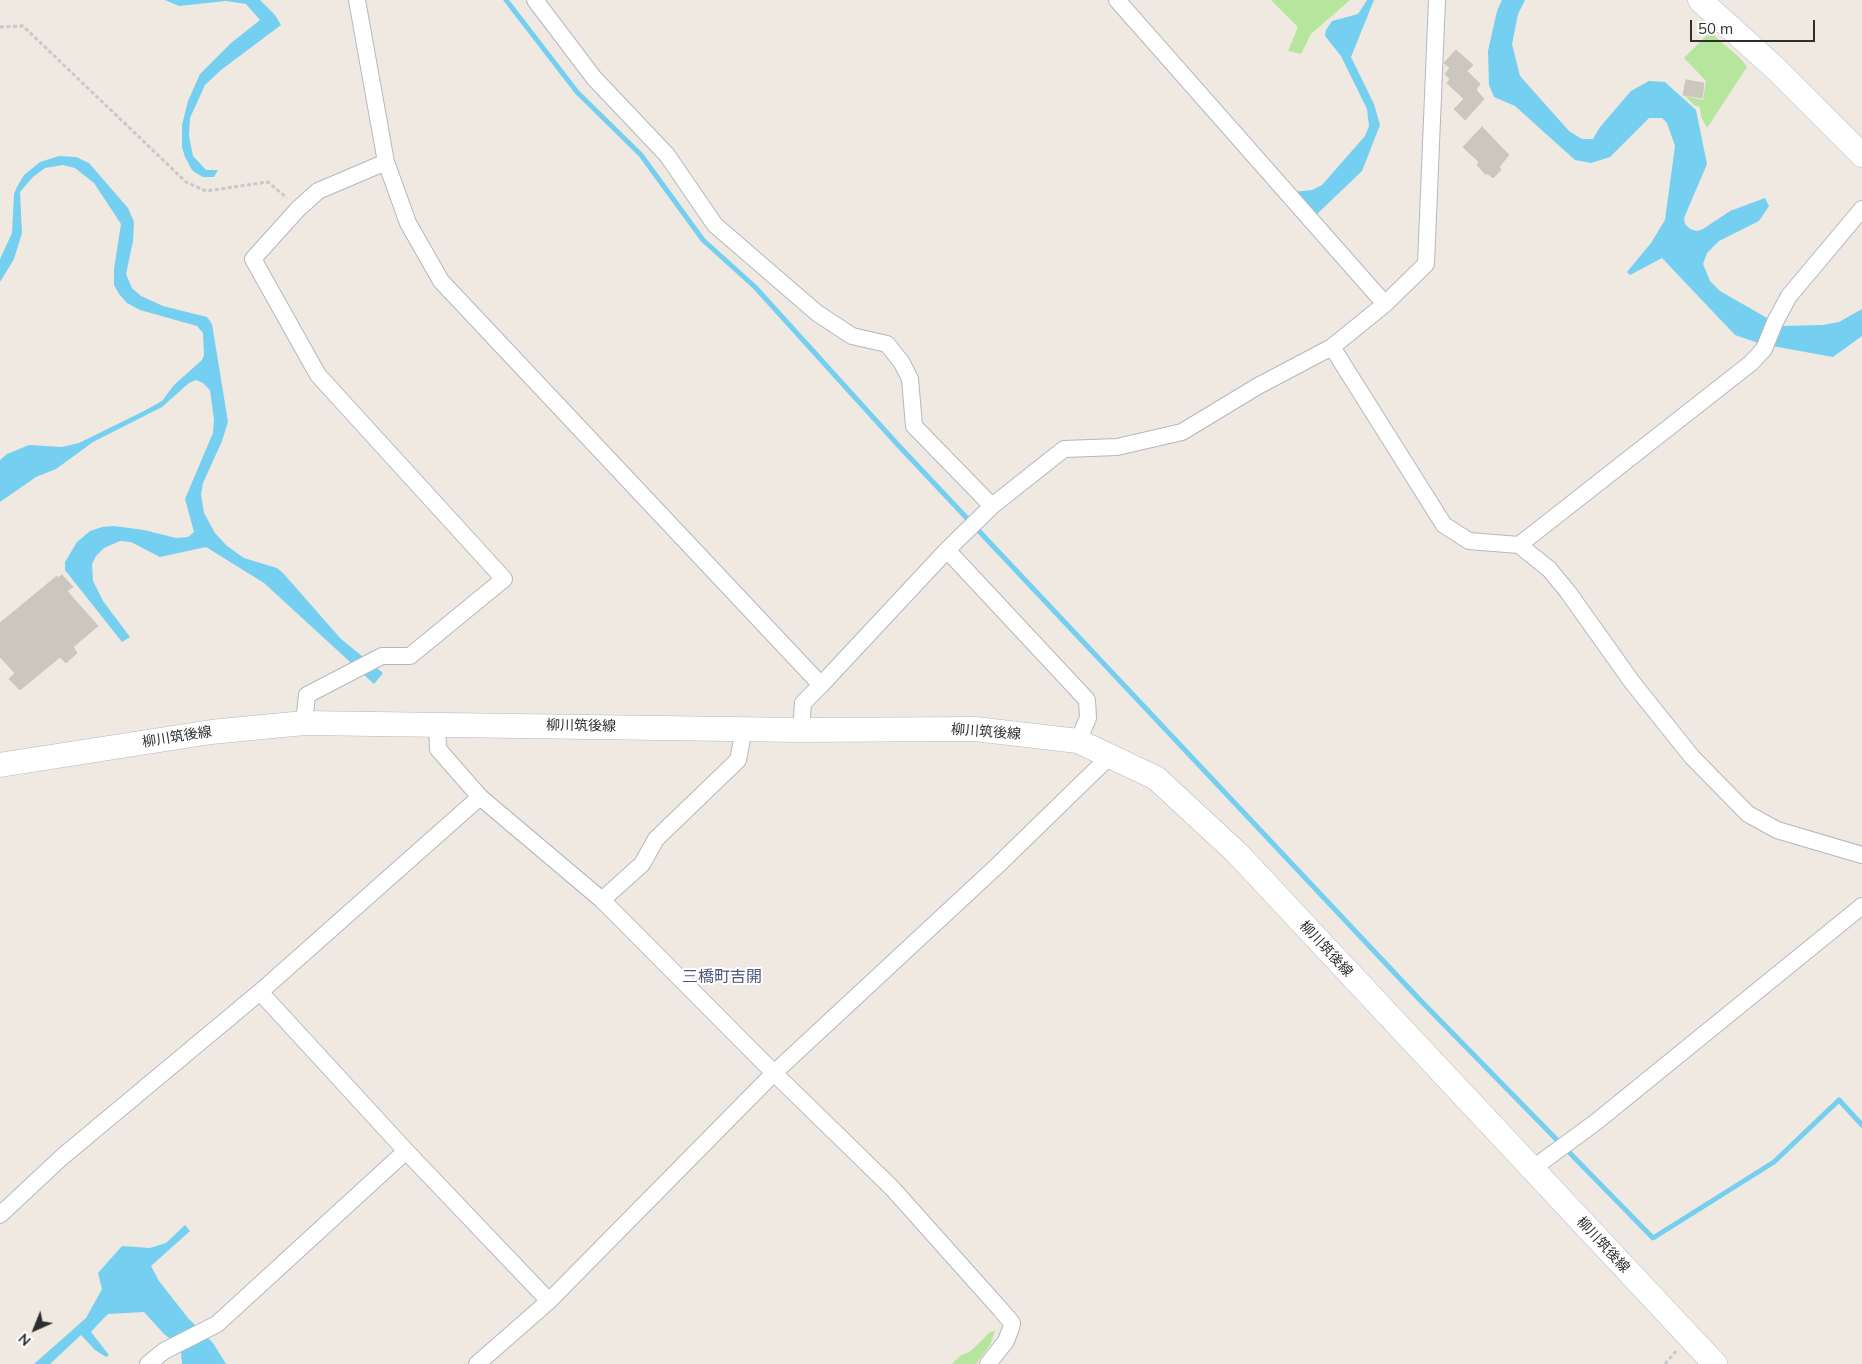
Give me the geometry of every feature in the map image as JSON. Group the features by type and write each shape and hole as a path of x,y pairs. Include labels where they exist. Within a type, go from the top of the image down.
{"main road":[{"path":"1700,0 1776,69 1862,155"},
{"name":"柳川筑後線","path":"0,765 211,732 304,722 801,730 975,729 1078,742 1156,778 1237,853 1715,1364"}],"street":[{"path":"357,0 386,162 408,223 441,281 821,685"},
{"path":"535,0 594,78 668,155 715,225 817,313 852,336 887,344 902,363 910,379 914,426 992,506"},
{"path":"1117,0 1385,304"},
{"path":"801,730 803,703 947,550 992,506 1064,449 1117,447 1182,432 1258,386 1332,347 1385,304 1426,264 1437,0"},
{"path":"304,722 307,695 382,656 410,656 504,579 318,375 253,259 298,209 318,191 386,162"},
{"path":"1519,545 1751,363 1764,348 1789,296 1862,209"},
{"path":"1332,347 1444,525 1469,541 1519,545 1549,569 1568,592 1632,682 1692,756 1748,814 1777,830 1862,855"},
{"path":"947,550 1088,700 1088,718 1078,742"},
{"path":"437,724 438,749 480,797 602,900 774,1073 892,1188 1012,1323 1006,1341 988,1364"},
{"path":"602,900 642,864 656,839 738,760 744,729"},
{"path":"477,1364 549,1301 774,1073 991,871 1110,756"},
{"path":"0,1215 62,1157 260,992 480,797"},
{"path":"1532,1169 1596,1122 1862,906"},
{"path":"260,992 406,1151 549,1301"},
{"path":"148,1364 164,1351 217,1324 406,1151"}],"path":[{"path":"0,27 23,26 186,182 206,191 268,182 298,209"}],"green space":[{"path":"1271,0 1350,0 1311,34 1301,54 1288,51 1298,27"},
{"path":"1710,32 1741,59 1747,67 1707,128 1701,117 1700,107 1694,105 1685,96 1703,100 1706,81 1684,58"},
{"path":"995,1331 990,1345 976,1364 952,1364 960,1356 971,1351 990,1332"}],"water":[{"path":"165,0 260,0 275,15 281,25 221,70 205,85 190,118 189,136 193,156 206,170 218,170 214,177 203,177 196,173 192,170 185,157 182,147 182,125 188,101 200,74 231,43 260,20 246,4 226,1 179,6"},
{"path":"1367,0 1374,0 1351,57 1374,104 1380,125 1362,171 1316,215 1293,192 1312,190 1322,185 1365,136 1369,126 1367,109 1341,56 1325,36 1326,30 1332,21 1358,14"},
{"path":"1502,0 1525,0 1518,14 1512,44 1520,76 1569,131 1582,139 1593,139 1600,127 1631,91 1649,81 1665,82 1696,110 1707,164 1684,218 1685,224 1690,229 1697,231 1703,229 1730,211 1765,198 1769,206 1759,221 1719,241 1707,253 1703,264 1710,281 1720,291 1781,326 1823,325 1839,322 1862,309 1862,336 1833,357 1761,344 1735,335 1662,258 1630,275 1627,272 1651,243 1665,220 1675,146 1667,123 1662,118 1649,118 1610,157 1591,163 1575,160 1515,106 1494,97 1489,85 1488,51 1497,11"},
{"path":"59,156 76,157 89,163 128,208 134,222 133,241 126,274 132,288 141,296 163,306 207,317 212,324 228,422 222,441 203,483 201,494 204,513 215,533 227,546 244,558 277,568 283,573 341,639 383,673 374,684 264,583 206,547 160,557 131,542 120,541 104,548 96,556 92,564 93,581 103,601 130,637 122,642 65,570 65,562 77,542 90,531 102,527 114,526 144,530 176,538 188,537 194,532 185,499 213,433 214,420 210,390 203,383 196,380 189,383 162,407 93,442 56,469 36,477 0,502 0,460 7,454 29,445 62,447 79,443 144,411 162,401 174,385 202,360 204,355 203,333 197,326 140,310 127,303 119,294 114,285 114,269 121,224 94,183 75,168 63,165 45,168 33,177 20,192 22,233 14,259 0,282 0,259 12,233 14,194 17,187 24,175 40,162"},
{"path":"185,1225 190,1231 151,1266 159,1281 188,1318 213,1343 226,1364 182,1364 181,1353 176,1343 164,1334 144,1312 108,1314 91,1332 109,1355 106,1357 95,1350 81,1335 50,1364 34,1364 86,1318 102,1289 98,1273 122,1246 150,1248 166,1243"}],"building":[{"path":"1456,50 1473,65 1467,71 1480,84 1476,90 1484,99 1465,120 1454,109 1464,99 1447,83 1450,79 1445,74 1450,68 1444,63"},
{"path":"1686,80 1704,83 1702,98 1683,95"},
{"path":"1482,127 1509,155 1499,167 1501,170 1493,178 1487,173 1486,175 1477,165 1479,162 1463,147"},
{"path":"62,575 73,587 67,591 98,626 73,647 77,653 66,663 60,657 20,690 9,679 15,673 0,657 0,623 57,576 58,578"}],"waterway":[{"path":"506,0 577,92 641,155 703,240 755,287 899,446 1420,1000 1653,1238 1774,1162 1839,1100 1862,1125"}],"district":[{"name":"三橋町吉開","path":"722,977"}]}
